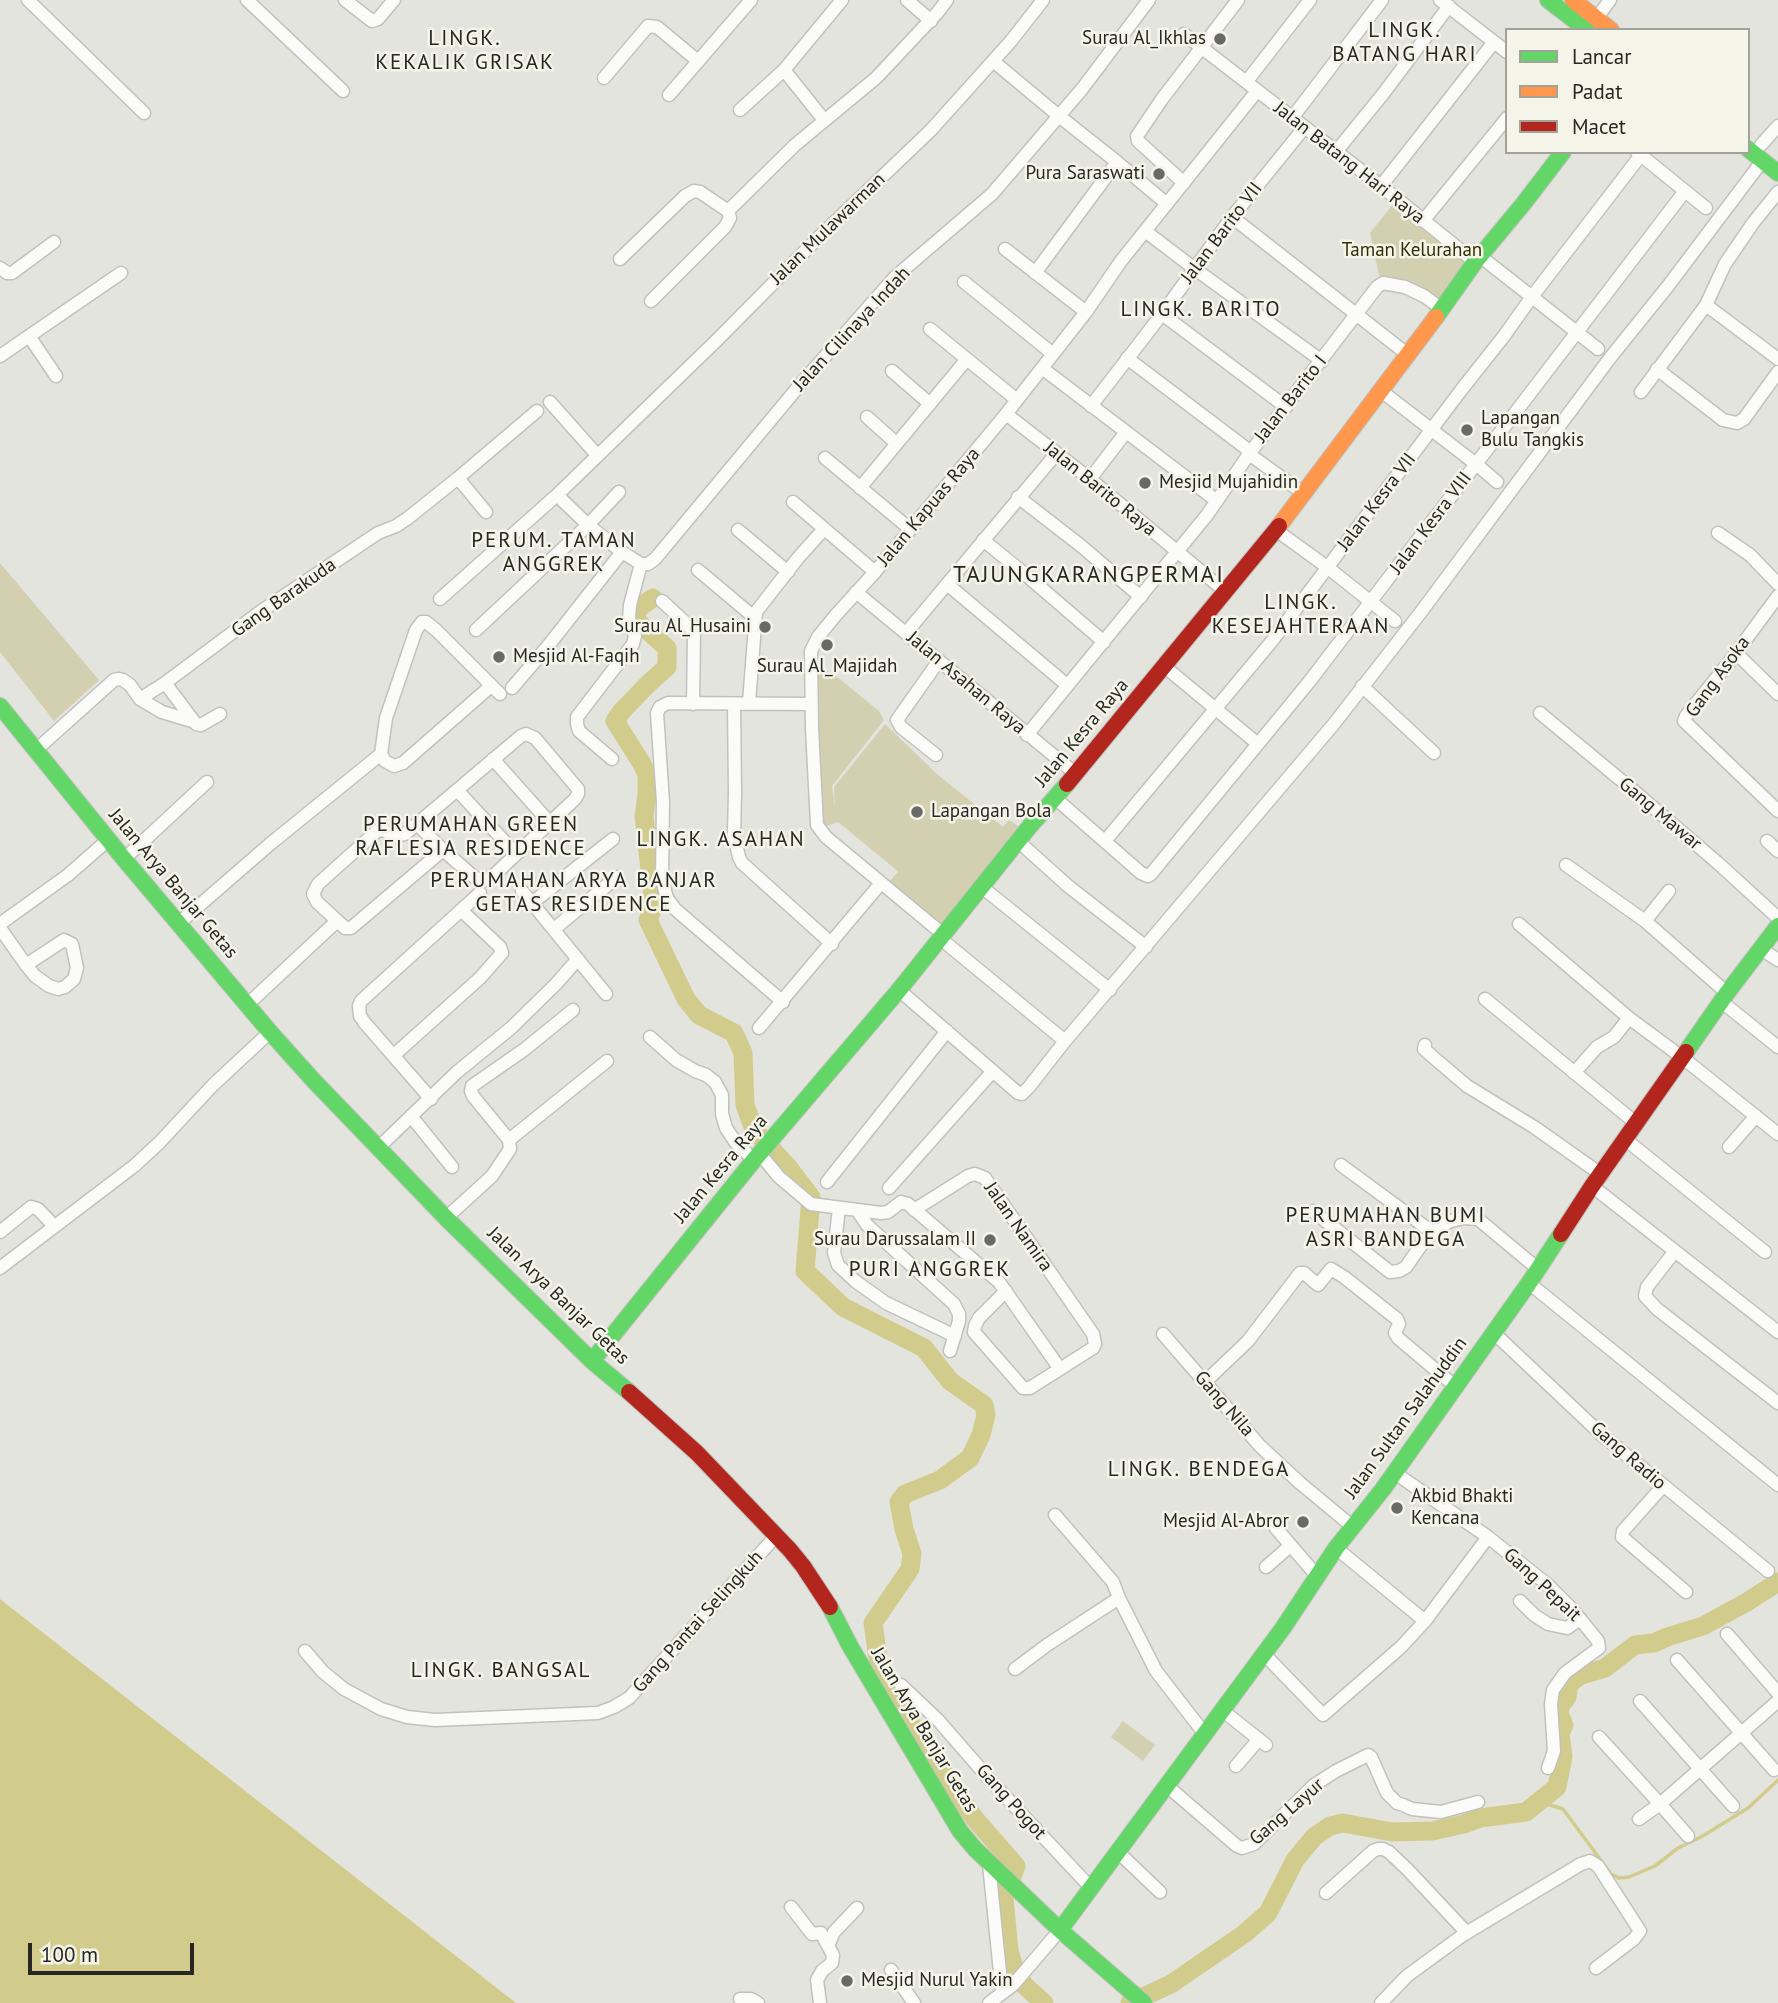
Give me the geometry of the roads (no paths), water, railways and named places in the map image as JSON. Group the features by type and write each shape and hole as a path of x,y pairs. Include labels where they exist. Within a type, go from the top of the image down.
{"main road":[{"path":"1548,0 1591,24"},
{"path":"1573,0 1591,24"},
{"path":"1750,137 1778,173"},
{"name":"Jalan Kesra Raya","path":"592,1361 1276,530 1477,259 1561,154"},
{"name":"Jalan Arya Banjar Getas","path":"0,706 108,840 270,1032 378,1148 592,1361 697,1453 803,1566 825,1598 850,1646 960,1831 1060,1930 1144,2003"},
{"name":"Jalan Sultan Salahuddin","path":"1060,1930 1222,1710 1336,1548 1395,1473 1494,1334 1625,1139 1778,926"}],"street":[{"path":"28,0 144,113"},
{"path":"247,0 342,92"},
{"path":"345,0 372,22 394,0"},
{"path":"669,95 751,0"},
{"path":"740,110 783,70 842,0"},
{"path":"907,0 930,21"},
{"path":"728,211 824,120 862,91 947,0"},
{"name":"Jalan Mulawarman","path":"440,599 557,495 931,130 1043,0"},
{"name":"Jalan Cilinaya Indah","path":"641,564 648,564 655,559 799,386 895,277 992,194 1082,89 1149,0"},
{"path":"1184,183 1138,142 1137,136 1238,0"},
{"path":"1247,81 1310,0"},
{"path":"1292,118 1382,0"},
{"path":"1591,24 1610,0"},
{"path":"1335,153 1383,94 1444,3 1505,50"},
{"path":"604,78 648,26 657,27 698,61"},
{"name":"Jalan Batang Hari Raya","path":"1184,34 1381,186 1423,222 1598,349"},
{"path":"1381,186 1494,42"},
{"path":"993,61 1167,204"},
{"path":"783,70 824,120"},
{"name":"Jalan Kapuas Raya","path":"1061,1038 826,837 817,825 811,651 818,637 875,572 1054,354 1121,261 1257,91"},
{"path":"1423,222 1505,120"},
{"path":"899,990 1022,1094 1061,1038 1110,990 1333,725 1421,612 1610,358 1668,286 1763,153 1778,126"},
{"name":"Jalan Barito VII","path":"1091,406 1232,217 1304,128"},
{"path":"1639,154 1706,208"},
{"name":"Jalan Kesra VII","path":"1105,841 1272,642 1639,154"},
{"path":"1035,272 1117,162"},
{"path":"620,259 685,196 694,191 700,192 728,211 730,218 725,227 651,301"},
{"name":"Jalan Kesra VIII","path":"1105,841 1141,873 1148,876 1151,874 1371,602 1685,191"},
{"path":"1641,392 1706,305 1725,264 1778,192"},
{"path":"1232,217 1407,354"},
{"path":"1145,230 1322,361"},
{"path":"0,268 7,274 12,273 54,242"},
{"path":"1005,249 1086,312"},
{"path":"0,356 121,273"},
{"path":"964,282 1054,354"},
{"name":"Jalan Barito I","path":"1027,735 1178,553 1250,453 1377,287 1383,283 1415,291 1442,309"},
{"path":"1706,305 1778,359"},
{"path":"1162,314 1286,407"},
{"path":"930,329 1017,400"},
{"path":"29,336 56,376"},
{"path":"1127,358 1303,493"},
{"path":"860,488 967,359"},
{"path":"1042,368 1217,501"},
{"path":"1657,369 1723,420 1733,423 1744,419 1778,372"},
{"path":"892,370 930,404"},
{"path":"1380,390 1497,482"},
{"path":"550,402 600,452"},
{"name":"Gang Barakuda","path":"140,699 260,612 378,533 408,518 537,411"},
{"name":"Jalan Barito Raya","path":"1006,414 1090,479 1226,592"},
{"path":"867,417 896,443"},
{"path":"1090,479 1126,432"},
{"path":"906,633 1056,454"},
{"path":"825,458 910,529"},
{"path":"458,478 486,512"},
{"path":"476,630 588,525 619,492"},
{"path":"557,495 588,525 641,564 630,605 629,619 635,636 633,644 578,717 579,731 612,760"},
{"path":"1018,497 1142,597"},
{"path":"793,502 875,572"},
{"path":"749,703 758,608 824,529"},
{"path":"738,530 788,572"},
{"path":"1276,530 1395,621"},
{"path":"1718,533 1749,555 1778,584"},
{"path":"983,540 1104,642"},
{"path":"381,754 391,766 403,763 501,689 548,646 622,552"},
{"path":"698,570 755,618"},
{"path":"947,584 1067,685"},
{"name":"Jalan Asahan Raya","path":"856,592 1076,774"},
{"name":"Gang Asoka","path":"1778,596 1684,721 1778,811"},
{"path":"662,601 690,627 694,635 693,704"},
{"path":"179,923 381,754 386,718 416,630 422,622 436,630 501,689"},
{"path":"1735,653 1778,694"},
{"path":"936,755 901,727 897,720 938,662"},
{"path":"1165,667 1258,744"},
{"path":"36,750 114,680 119,679 130,685 140,699 162,712 196,724 201,725 220,714"},
{"path":"164,683 192,721"},
{"path":"1362,687 1434,753"},
{"path":"783,1002 675,909 665,893 657,713 666,703 811,704"},
{"path":"734,704 734,835 739,857 749,870 832,944"},
{"name":"Gang Mawar","path":"1540,713 1719,864 1778,918"},
{"path":"418,825 474,877 483,881 493,876 575,799 579,794 578,789 538,740 526,734 521,736 418,825 401,836 380,830 318,884 313,891 314,898 345,928 355,927 443,850"},
{"path":"493,759 550,823"},
{"path":"124,859 207,782"},
{"path":"457,790 516,854"},
{"path":"1055,798 1105,841"},
{"path":"532,903 613,839"},
{"path":"26,965 0,926 68,876 108,840"},
{"path":"1018,841 1068,886 1146,947"},
{"path":"1767,841 1778,850"},
{"path":"1566,865 1645,921 1778,1047"},
{"path":"554,929 617,877"},
{"path":"759,1028 881,883"},
{"path":"983,888 1110,990"},
{"path":"522,891 606,994"},
{"path":"1645,921 1670,891"},
{"path":"431,1099 364,1022 359,1006 361,1001 480,893"},
{"path":"394,1055 480,978 502,953 500,947 461,910"},
{"path":"247,1005 337,921"},
{"path":"1519,924 1629,1018 1778,1134"},
{"path":"1761,949 1778,960"},
{"path":"378,1148 457,1072 512,1028 577,960"},
{"path":"1485,999 1637,1124"},
{"path":"446,1218 492,1176 510,1149 509,1140 473,1096 472,1086 525,1049 573,1010"},
{"path":"1574,1073 1597,1047 1614,1037 1629,1018"},
{"path":"827,1182 947,1031"},
{"path":"0,1268 134,1166 213,1085 270,1032"},
{"path":"650,1037 687,1068 706,1075 715,1082 722,1094 722,1114 726,1128 736,1143 760,1154 779,1177 810,1202 884,1213 904,1202 1006,1290 1060,1369 1030,1388 1023,1388 978,1339 974,1329 977,1320 1006,1290"},
{"path":"1425,1045 1424,1049 1467,1086 1534,1127 1675,1251 1778,1332"},
{"path":"509,1140 607,1061"},
{"path":"889,1188 993,1071"},
{"path":"411,1116 452,1167"},
{"path":"1729,1147 1756,1116"},
{"path":"1625,1139 1765,1252"},
{"path":"1342,1165 1432,1233"},
{"name":"Jalan Namira","path":"914,1210 968,1176 983,1176 989,1182 1093,1335 1095,1344 1091,1351 1060,1369"},
{"path":"0,1232 31,1207 38,1209 54,1226"},
{"path":"839,1208 834,1253 838,1265 886,1303 955,1336"},
{"path":"857,1210 867,1225 954,1304 959,1318 950,1351"},
{"path":"1313,1211 1390,1272 1406,1267 1432,1233 1451,1221 1478,1219 1533,1276 1778,1485"},
{"path":"1675,1251 1647,1287 1645,1296 1657,1309 1778,1403"},
{"path":"1205,1382 1248,1341 1300,1273 1304,1273 1317,1285 1331,1269 1397,1319 1399,1324 1395,1333 1398,1338 1456,1387"},
{"name":"Gang Nila","path":"1163,1334 1261,1446 1353,1527"},
{"name":"Gang Radio","path":"1494,1334 1602,1435 1768,1571"},
{"name":"Gang Pepait","path":"1395,1473 1488,1536 1548,1585 1598,1641 1599,1647 1565,1673 1553,1690 1551,1704 1554,1751 1548,1768"},
{"path":"1663,1486 1623,1531 1622,1537 1686,1592"},
{"path":"1055,1515 1113,1582 1156,1671 1204,1733"},
{"path":"1276,1527 1317,1576"},
{"name":"Gang Pantai Selingkuh","path":"305,1651 323,1672 356,1697 407,1717 435,1720 598,1713 629,1698 776,1536"},
{"path":"1263,1653 1323,1714 1401,1647 1425,1620 1488,1536"},
{"path":"1266,1567 1290,1546"},
{"path":"1336,1548 1425,1620"},
{"path":"1016,1669 1047,1645 1119,1598"},
{"path":"1520,1601 1548,1625 1567,1628 1580,1619"},
{"path":"1727,1634 1778,1693"},
{"path":"1678,1660 1774,1770"},
{"name":"Gang Pogot","path":"901,1685 938,1720 1092,1889"},
{"path":"1640,1701 1733,1806"},
{"path":"1639,1819 1660,1804 1778,1701"},
{"path":"1222,1710 1262,1742 1236,1766"},
{"path":"1600,1737 1688,1836"},
{"name":"Gang Layur","path":"1166,1785 1242,1848 1254,1844 1314,1785 1368,1755 1387,1793 1397,1803 1431,1812 1478,1802"},
{"path":"1326,1893 1373,1851 1383,1849 1407,1869 1466,1933"},
{"path":"1118,1852 1160,1892"},
{"path":"1381,2003 1407,1976 1466,1933 1590,1861 1598,1866 1640,1931 1634,1940 1597,1968"},
{"path":"989,1862 1002,1992"},
{"path":"791,1907 812,1934 821,1933 833,1955 830,1965 821,1971 817,1980 820,2003"},
{"path":"828,1946 834,1932 857,1908"},
{"path":"989,2003 1028,1969 1060,1930"},
{"path":"891,1970 914,2003"},
{"path":"740,1999 751,1999 758,2003"}],"waterway":[{"path":"653,598 641,606 635,615 639,623 667,648 667,667 615,721 647,775 644,816 654,905 648,920 686,999 699,1015 734,1033 743,1053 745,1105 754,1130 811,1197 805,1271 843,1307 924,1348 950,1381 984,1405 986,1415 981,1435 970,1458 940,1480 905,1494 899,1502 912,1554 910,1569 873,1623 881,1680 975,1819 1016,1866 1004,1898 1009,1951 1014,1968 1024,1985 1044,2003"},
{"path":"1130,2003 1171,1984 1244,1934 1268,1913 1295,1860 1314,1837 1330,1826 1343,1823 1392,1832 1432,1831 1480,1818 1526,1812 1557,1787 1563,1757 1560,1733 1564,1725 1559,1708 1567,1697 1569,1684 1579,1676 1605,1668 1635,1645 1654,1643 1703,1626 1778,1582"},
{"path":"1540,1802 1563,1809 1611,1874 1619,1878 1629,1877 1655,1866 1678,1848 1748,1808 1778,1780"}],"place":[{"name":"Surau Al_Ikhlas","path":"1220,39"},
{"name":"Pura Saraswati","path":"1159,174"},
{"name":"Lapangan Bulu Tangkis","path":"1467,430"},
{"name":"Mesjid Mujahidin","path":"1145,483"},
{"name":"Surau Al_Husaini","path":"765,627"},
{"name":"Surau Al_Majidah","path":"827,645"},
{"name":"Mesjid Al-Faqih","path":"499,657"},
{"name":"Lapangan Bola","path":"917,812"},
{"name":"Surau Darussalam II","path":"990,1240"},
{"name":"Akbid Bhakti Kencana","path":"1397,1508"},
{"name":"Mesjid Al-Abror","path":"1303,1522"},
{"name":"Mesjid Nurul Yakin","path":"847,1981"}],"district":[{"name":"LINGK. BATANG HARI","path":"1405,43"},
{"name":"LINGK. KEKALIK GRISAK","path":"465,51"},
{"name":"LINGK. BARITO","path":"1201,310"},
{"name":"PERUM. TAMAN ANGGREK","path":"554,553"},
{"name":"TAJUNGKARANGPERMAI","path":"1089,575"},
{"name":"LINGK. KESEJAHTERAAN","path":"1301,615"},
{"name":"PERUMAHAN GREEN RAFLESIA RESIDENCE","path":"471,837"},
{"name":"LINGK. ASAHAN","path":"721,840"},
{"name":"PERUMAHAN ARYA BANJAR GETAS RESIDENCE","path":"574,893"},
{"name":"PERUMAHAN BUMI ASRI BANDEGA","path":"1386,1228"},
{"name":"PURI ANGGREK","path":"930,1270"},
{"name":"LINGK. BENDEGA","path":"1199,1470"},
{"name":"LINGK. BANGSAL","path":"501,1671"}],"park label":[{"name":"Taman Kelurahan","path":"1412,251"}]}
